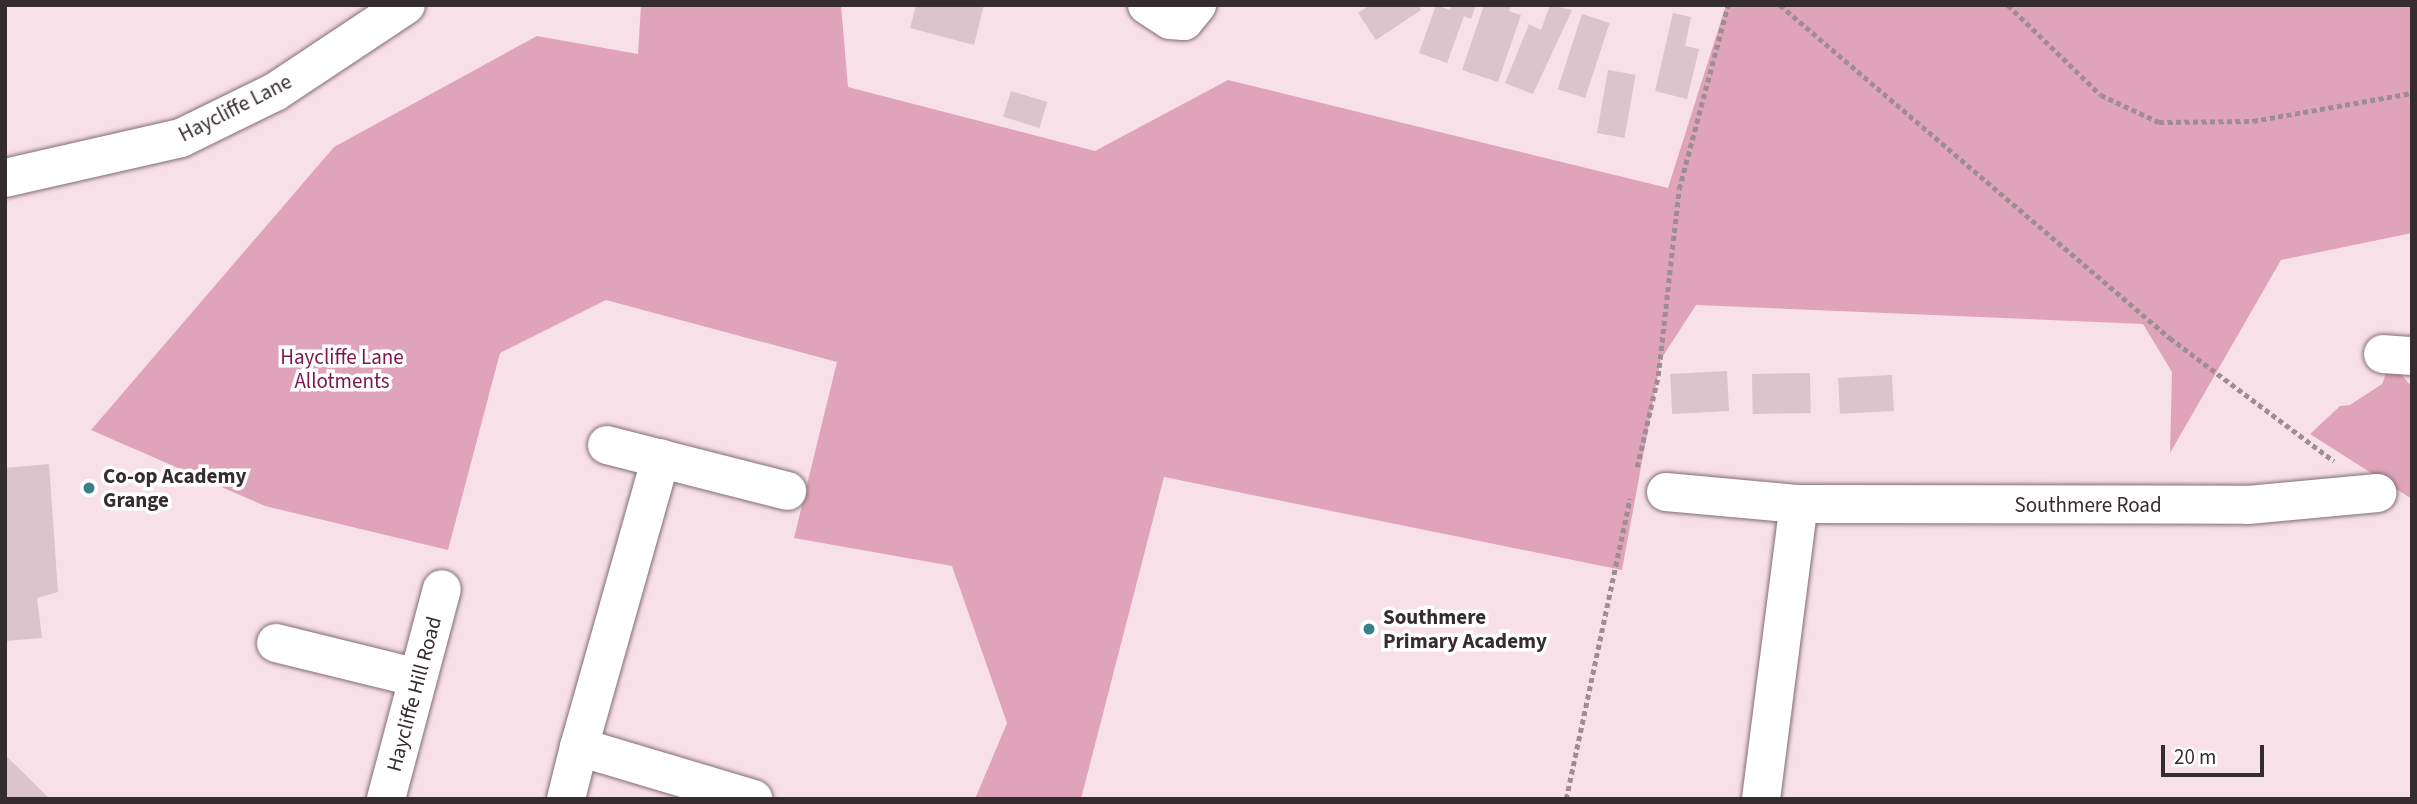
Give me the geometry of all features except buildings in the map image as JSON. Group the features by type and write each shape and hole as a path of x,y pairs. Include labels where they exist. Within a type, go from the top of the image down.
{"street":[{"name":"Haycliffe Lane","path":"5,178 181,138 275,92 406,5"},
{"path":"1147,5 1170,20 1184,21 1197,5"},
{"path":"607,445 787,491"},
{"path":"566,799 661,458"},
{"name":"Southmere Road","path":"1666,492 1798,504 2248,505 2377,493"},
{"path":"1761,799 1798,504"},
{"name":"Haycliffe Hill Road","path":"386,799 442,589"},
{"path":"276,643 418,678"},
{"path":"579,747 753,799"}],"path":[{"path":"1679,189 1728,5"},
{"path":"1780,5 2160,330 2377,493"},
{"path":"2008,5 2101,95 2158,122 2253,121 2412,93"}],"green space":[{"name":"Haycliffe Lane Allotments","path":"641,5 841,5 848,87 1095,151 1228,80 1668,188 1726,5 2412,5 2412,233 2281,260 2170,453 2172,372 2143,324 1696,305 1661,359 1622,570 1164,477 1081,799 975,799 1007,723 952,566 794,538 837,362 606,300 500,353 448,550 265,506 91,430 334,147 537,36 638,54"},
{"path":"2387,371 2400,373 2412,387 2412,499 2310,434 2340,406 2350,405 2382,384"}],"place":[{"name":"Co-op Academy Grange","path":"89,488"},
{"name":"Southmere Primary Academy","path":"1369,629"}]}
